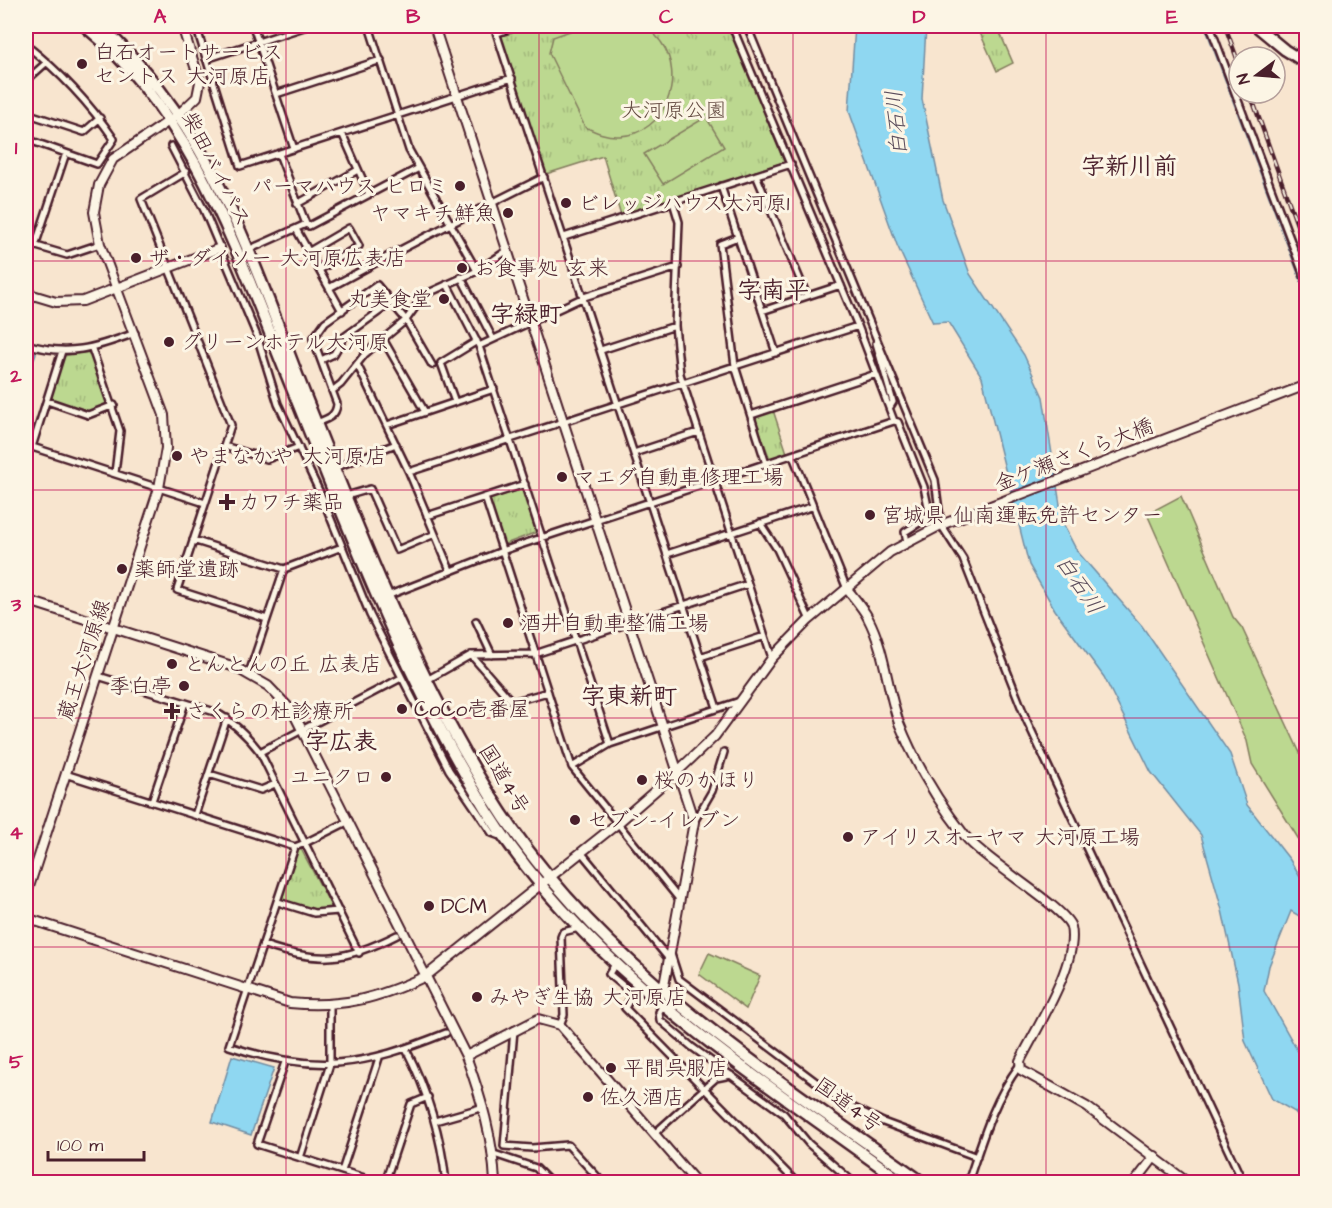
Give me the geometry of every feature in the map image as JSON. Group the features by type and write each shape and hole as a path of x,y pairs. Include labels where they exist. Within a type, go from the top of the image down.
{"highway":[{"name":"柴田バイパス","path":"85,26 175,117"},
{"name":"柴田バイパス","path":"100,26 129,54 175,117 242,252"},
{"name":"国道4号","path":"242,252 387,596 428,680 490,795 545,881 579,928 615,964 663,1005 902,1182"},
{"name":"国道4号","path":"242,252 377,600 452,749 505,837 545,881 663,991 922,1182"}],"main road":[{"path":"1256,26 1285,50 1306,63"}],"street":[{"name":"蔵王大河原線","path":"26,896 159,488 166,448 164,415 100,244 94,212 99,185 105,172 120,152 175,117 196,97 200,82 183,26"},
{"path":"196,26 240,166 512,78"},
{"path":"254,26 294,149"},
{"path":"206,58 307,26"},
{"path":"369,26 409,150 477,271"},
{"path":"434,26 694,822"},
{"path":"494,26 717,708"},
{"path":"496,33 519,26"},
{"path":"732,26 858,326 894,421 898,422 924,487 930,516 905,532 907,542"},
{"path":"747,26 935,480 941,525 963,559 1026,719 1243,1182"},
{"path":"1210,26 1306,281"},
{"path":"26,45 47,62 100,118 114,139 97,164 27,139 26,147"},
{"path":"276,94 381,60"},
{"path":"26,78 28,79 47,62"},
{"path":"26,113 84,132 100,118"},
{"path":"342,133 356,171 369,194"},
{"path":"171,146 186,172 220,248 257,336 278,404 299,447 370,615 449,770 492,832 505,837"},
{"path":"35,246 66,153"},
{"path":"279,153 306,224"},
{"path":"564,237 791,164"},
{"path":"242,252 306,224 309,226 419,168"},
{"path":"297,204 356,171"},
{"path":"186,172 141,199 231,425 177,590 267,619"},
{"path":"756,175 807,296"},
{"path":"329,288 544,177"},
{"path":"721,186 776,353"},
{"path":"673,202 679,222 675,326 682,383 772,658"},
{"path":"309,252 349,228 359,246 319,270"},
{"path":"296,229 342,311"},
{"path":"738,237 720,244 735,366 766,464"},
{"path":"26,243 67,255 100,244"},
{"path":"26,293 70,303 95,298 220,248"},
{"path":"332,391 341,384 357,364 405,320 424,295 477,271 508,250"},
{"path":"455,402 441,363 478,343 493,339 584,297 678,267"},
{"path":"461,277 493,339"},
{"path":"447,284 478,343 610,744"},
{"path":"316,423 332,417 337,411 337,404 313,339 325,322 377,285 405,320 432,365"},
{"path":"762,311 841,285"},
{"path":"321,360 334,354 344,338 391,303"},
{"path":"601,350 675,326"},
{"path":"409,472 858,326"},
{"path":"26,344 62,351 92,349 135,333"},
{"path":"875,334 876,349 893,402 890,407"},
{"path":"383,339 425,412"},
{"path":"92,349 114,405 120,431 115,473"},
{"path":"32,447 62,351"},
{"path":"357,364 409,472 450,570"},
{"path":"751,415 876,374"},
{"name":"金ケ瀬さくら大橋","path":"26,918 290,1003 330,1006 389,992 426,975 618,823 678,771 714,736 772,658 810,620 907,542 941,525 1306,385"},
{"path":"387,425 494,389"},
{"path":"47,401 88,415 114,405"},
{"path":"387,596 450,570 542,537 894,421"},
{"path":"634,453 698,432"},
{"path":"334,468 396,444"},
{"path":"26,445 205,503"},
{"path":"224,446 267,459 299,447"},
{"path":"793,456 847,589 868,617 899,722 945,809 966,838 987,859 1063,913 1071,927 1071,950 1065,968 1019,1066 996,1105 968,1182"},
{"path":"427,516 525,484"},
{"path":"346,496 370,489 397,550 435,534"},
{"path":"485,497 572,767 679,899"},
{"path":"667,554 814,506"},
{"path":"760,523 777,549 810,620"},
{"path":"193,540 284,569 342,547"},
{"path":"249,673 284,569"},
{"path":"428,680 471,655 536,654 748,584"},
{"path":"26,600 113,626 249,673 282,698 303,727 466,1056 484,1107 494,1154 495,1182"},
{"path":"476,621 492,654"},
{"path":"700,657 765,636"},
{"path":"471,655 512,702 548,692"},
{"path":"98,676 227,718 250,739 260,752 359,953"},
{"path":"260,752 303,727 401,678"},
{"path":"572,767 610,744 743,700"},
{"path":"152,801 185,703"},
{"path":"195,815 227,718"},
{"path":"663,991 694,822 712,791 724,752"},
{"path":"65,774 296,847 349,821"},
{"path":"208,774 261,790 274,784"},
{"path":"296,847 229,1046 285,1062 330,1064 379,1058 446,1033"},
{"path":"581,852 669,954 679,979 844,1103 883,1122 976,1157"},
{"path":"278,902 314,913 339,911"},
{"path":"560,1025 564,1015 561,937 563,932 579,928"},
{"path":"264,945 312,958 359,953 397,935"},
{"path":"615,964 609,974 633,994 625,1008 796,1182"},
{"path":"663,1005 659,1012 660,1020 784,1114 809,1144 853,1182"},
{"path":"300,1158 330,1064 330,1006"},
{"path":"466,1056 538,1019 560,1025 696,1182"},
{"path":"504,1157 514,1030"},
{"path":"406,1049 428,1097 435,1120 446,1182"},
{"path":"342,1172 379,1058"},
{"path":"285,1062 257,1144 377,1182"},
{"path":"1019,1066 1021,1070 1087,1107 1187,1182"},
{"path":"654,1134 716,1078 731,1075"},
{"path":"385,1182 411,1104 428,1097"},
{"path":"435,1120 484,1107"},
{"path":"506,1148 568,1145 602,1182"},
{"path":"494,1154 536,1168 549,1182"},
{"path":"1135,1182 1155,1156"}],"green space":[{"path":"624,24 644,26 661,42 668,56 672,71 667,101 660,114 636,133 620,136 606,135 585,127 549,53 553,37 584,26"},
{"name":"大河原公園","path":"530,26 729,26 784,162 621,216 603,156 546,174 501,37 502,34"},
{"path":"977,26 997,26 1013,63 997,71"},
{"path":"706,117 724,147 663,184 644,154"},
{"path":"90,353 109,401 108,405 89,412 51,399 63,356"},
{"path":"773,410 787,453 770,459 755,419 756,416"},
{"path":"523,491 537,532 505,544 501,543 488,503 490,499"},
{"path":"1181,496 1233,617 1242,628 1306,766 1306,851 1252,764 1247,741 1147,514"},
{"path":"301,849 331,906 326,911 308,909 280,900 296,850"},
{"path":"709,953 760,976 746,1009 699,974"}],"water":[{"name":"白石川","path":"855,26 926,26 922,99 943,200 970,274 1024,355 1043,397 1063,524 1077,551 1142,626 1230,754 1247,805 1290,860 1306,887 1306,920 1291,911 1269,966 1264,991 1306,1066 1306,1126 1295,1112 1272,1099 1245,1041 1238,983 1222,910 1201,835 1151,772 1104,677 1055,610 1029,565 982,377 948,322 933,323 897,245 849,111"},
{"path":"26,350 36,353 26,382"},
{"path":"232,1056 274,1068 251,1135 212,1122"}],"waterway":[{"path":"1205,26 1306,294"}],"railway":[{"path":"1225,26 1232,45"},
{"path":"1254,105 1306,250"}],"place":[{"name":"白石オートサービス セントス 大河原店","path":"82,64"},
{"name":"パーマハウス ヒロミ","path":"460,186"},
{"name":"ビレッジハウス大河原1","path":"566,203"},
{"name":"ヤマキチ鮮魚","path":"508,213"},
{"name":"ザ・ダイソー 大河原広表店","path":"136,258"},
{"name":"お食事処 玄来","path":"462,268"},
{"name":"丸美食堂","path":"444,299"},
{"name":"グリーンホテル大河原","path":"169,342"},
{"name":"やまなかや 大河原店","path":"177,456"},
{"name":"マエダ自動車修理工場","path":"562,477"},
{"name":"カワチ薬品","path":"227,502"},
{"name":"宮城県 仙南運転免許センター","path":"870,515"},
{"name":"薬師堂遺跡","path":"122,569"},
{"name":"酒井自動車整備工場","path":"508,623"},
{"name":"とんとんの丘 広表店","path":"172,664"},
{"name":"季白亭","path":"184,686"},
{"name":"CoCo壱番屋","path":"402,709"},
{"name":"さくらの杜診療所","path":"172,711"},
{"name":"ユニクロ","path":"386,777"},
{"name":"桜のかほり","path":"642,780"},
{"name":"セブン-イレブン","path":"575,820"},
{"name":"アイリスオーヤマ 大河原工場","path":"848,837"},
{"name":"DCM","path":"429,906"},
{"name":"みやぎ生協 大河原店","path":"477,997"},
{"name":"平間呉服店","path":"611,1068"},
{"name":"佐久酒店","path":"588,1097"}],"district":[{"name":"字新川前","path":"1129,167"},
{"name":"字南平","path":"773,291"},
{"name":"字緑町","path":"526,315"},
{"name":"字東新町","path":"629,697"},
{"name":"字広表","path":"341,742"}]}
